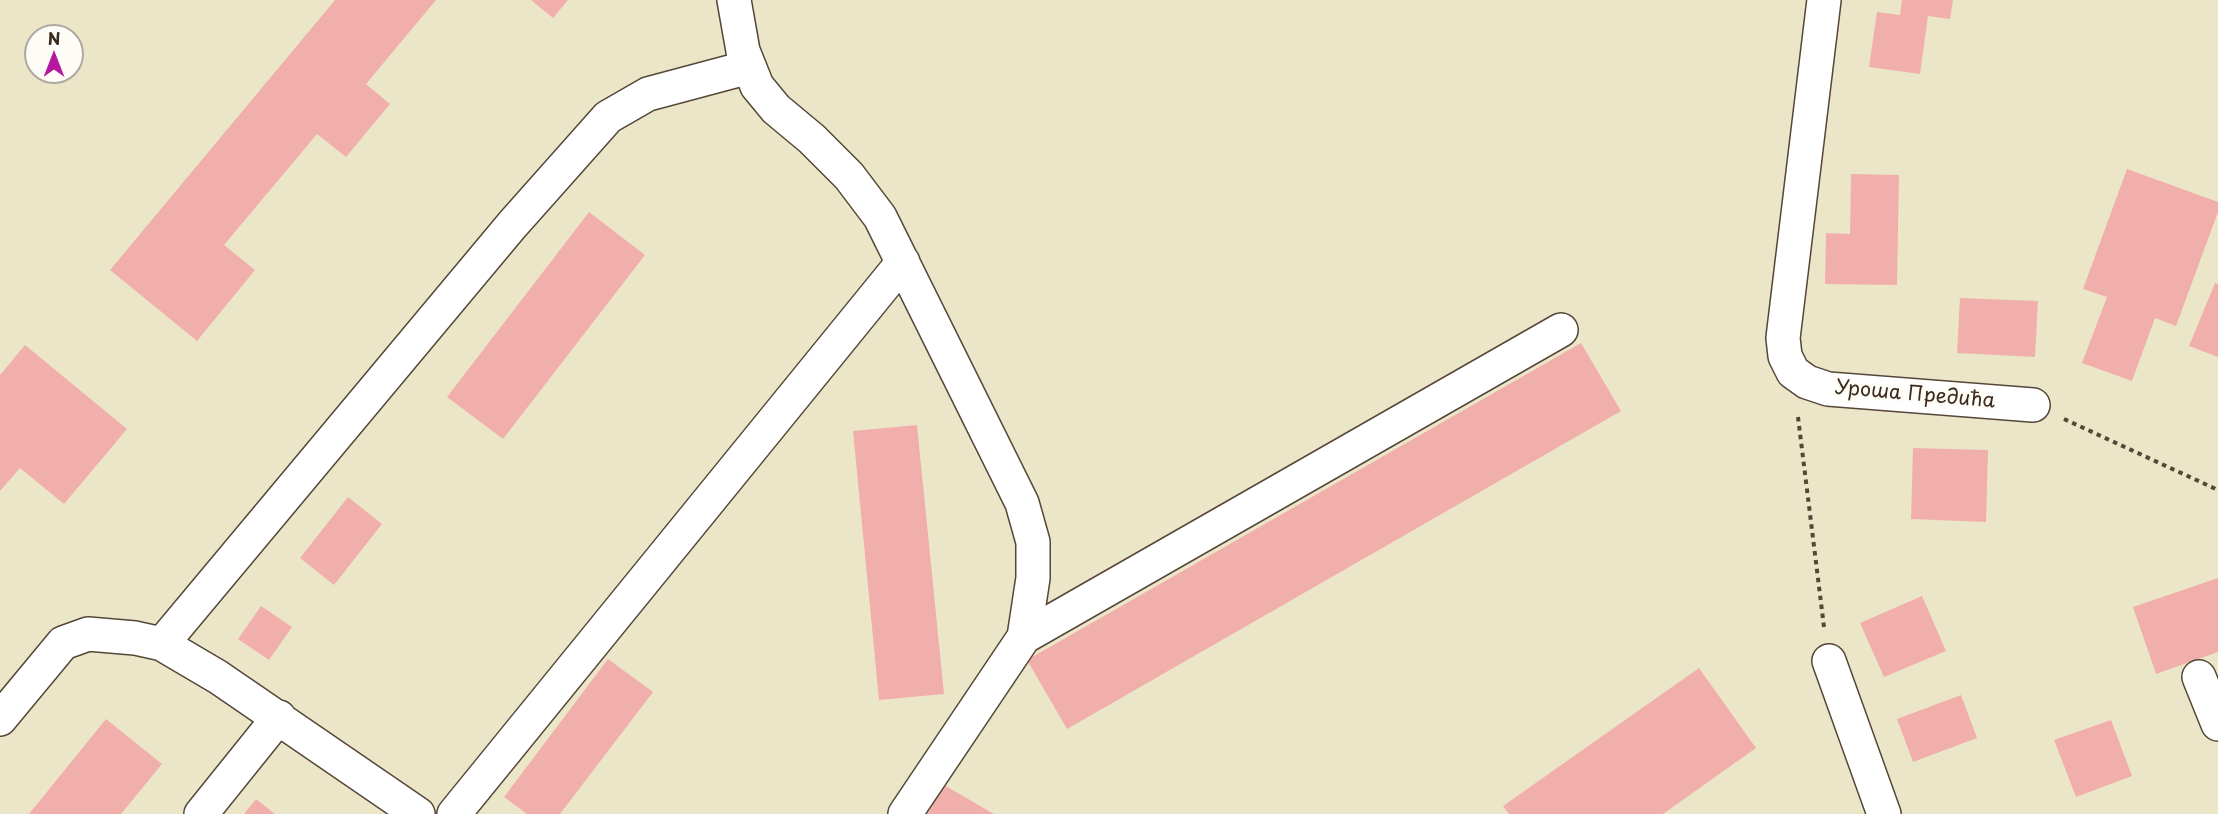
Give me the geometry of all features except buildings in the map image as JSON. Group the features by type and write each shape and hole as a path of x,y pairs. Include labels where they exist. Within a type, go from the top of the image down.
{"street":[{"path":"734,0 743,51 758,86 776,109 812,139 849,176 880,218 1022,503 1033,542 1033,578 1024,637 904,814"},
{"path":"1793,372 1785,356 1783,338 1824,0"},
{"path":"162,644 512,225 608,117 648,94 749,67"},
{"path":"454,814 903,262"},
{"path":"1024,637 1561,330"},
{"name":"Уроша Предића","path":"1793,372 1807,382 1828,389 2033,405"},
{"path":"0,719 63,643 88,634 108,634 162,644 279,717 418,814"},
{"path":"1829,661 1884,814"},
{"path":"2199,677 2218,724"},
{"path":"201,814 279,717"}],"path":[{"path":"1793,372 1829,661"},
{"path":"2033,405 2218,490"}]}
